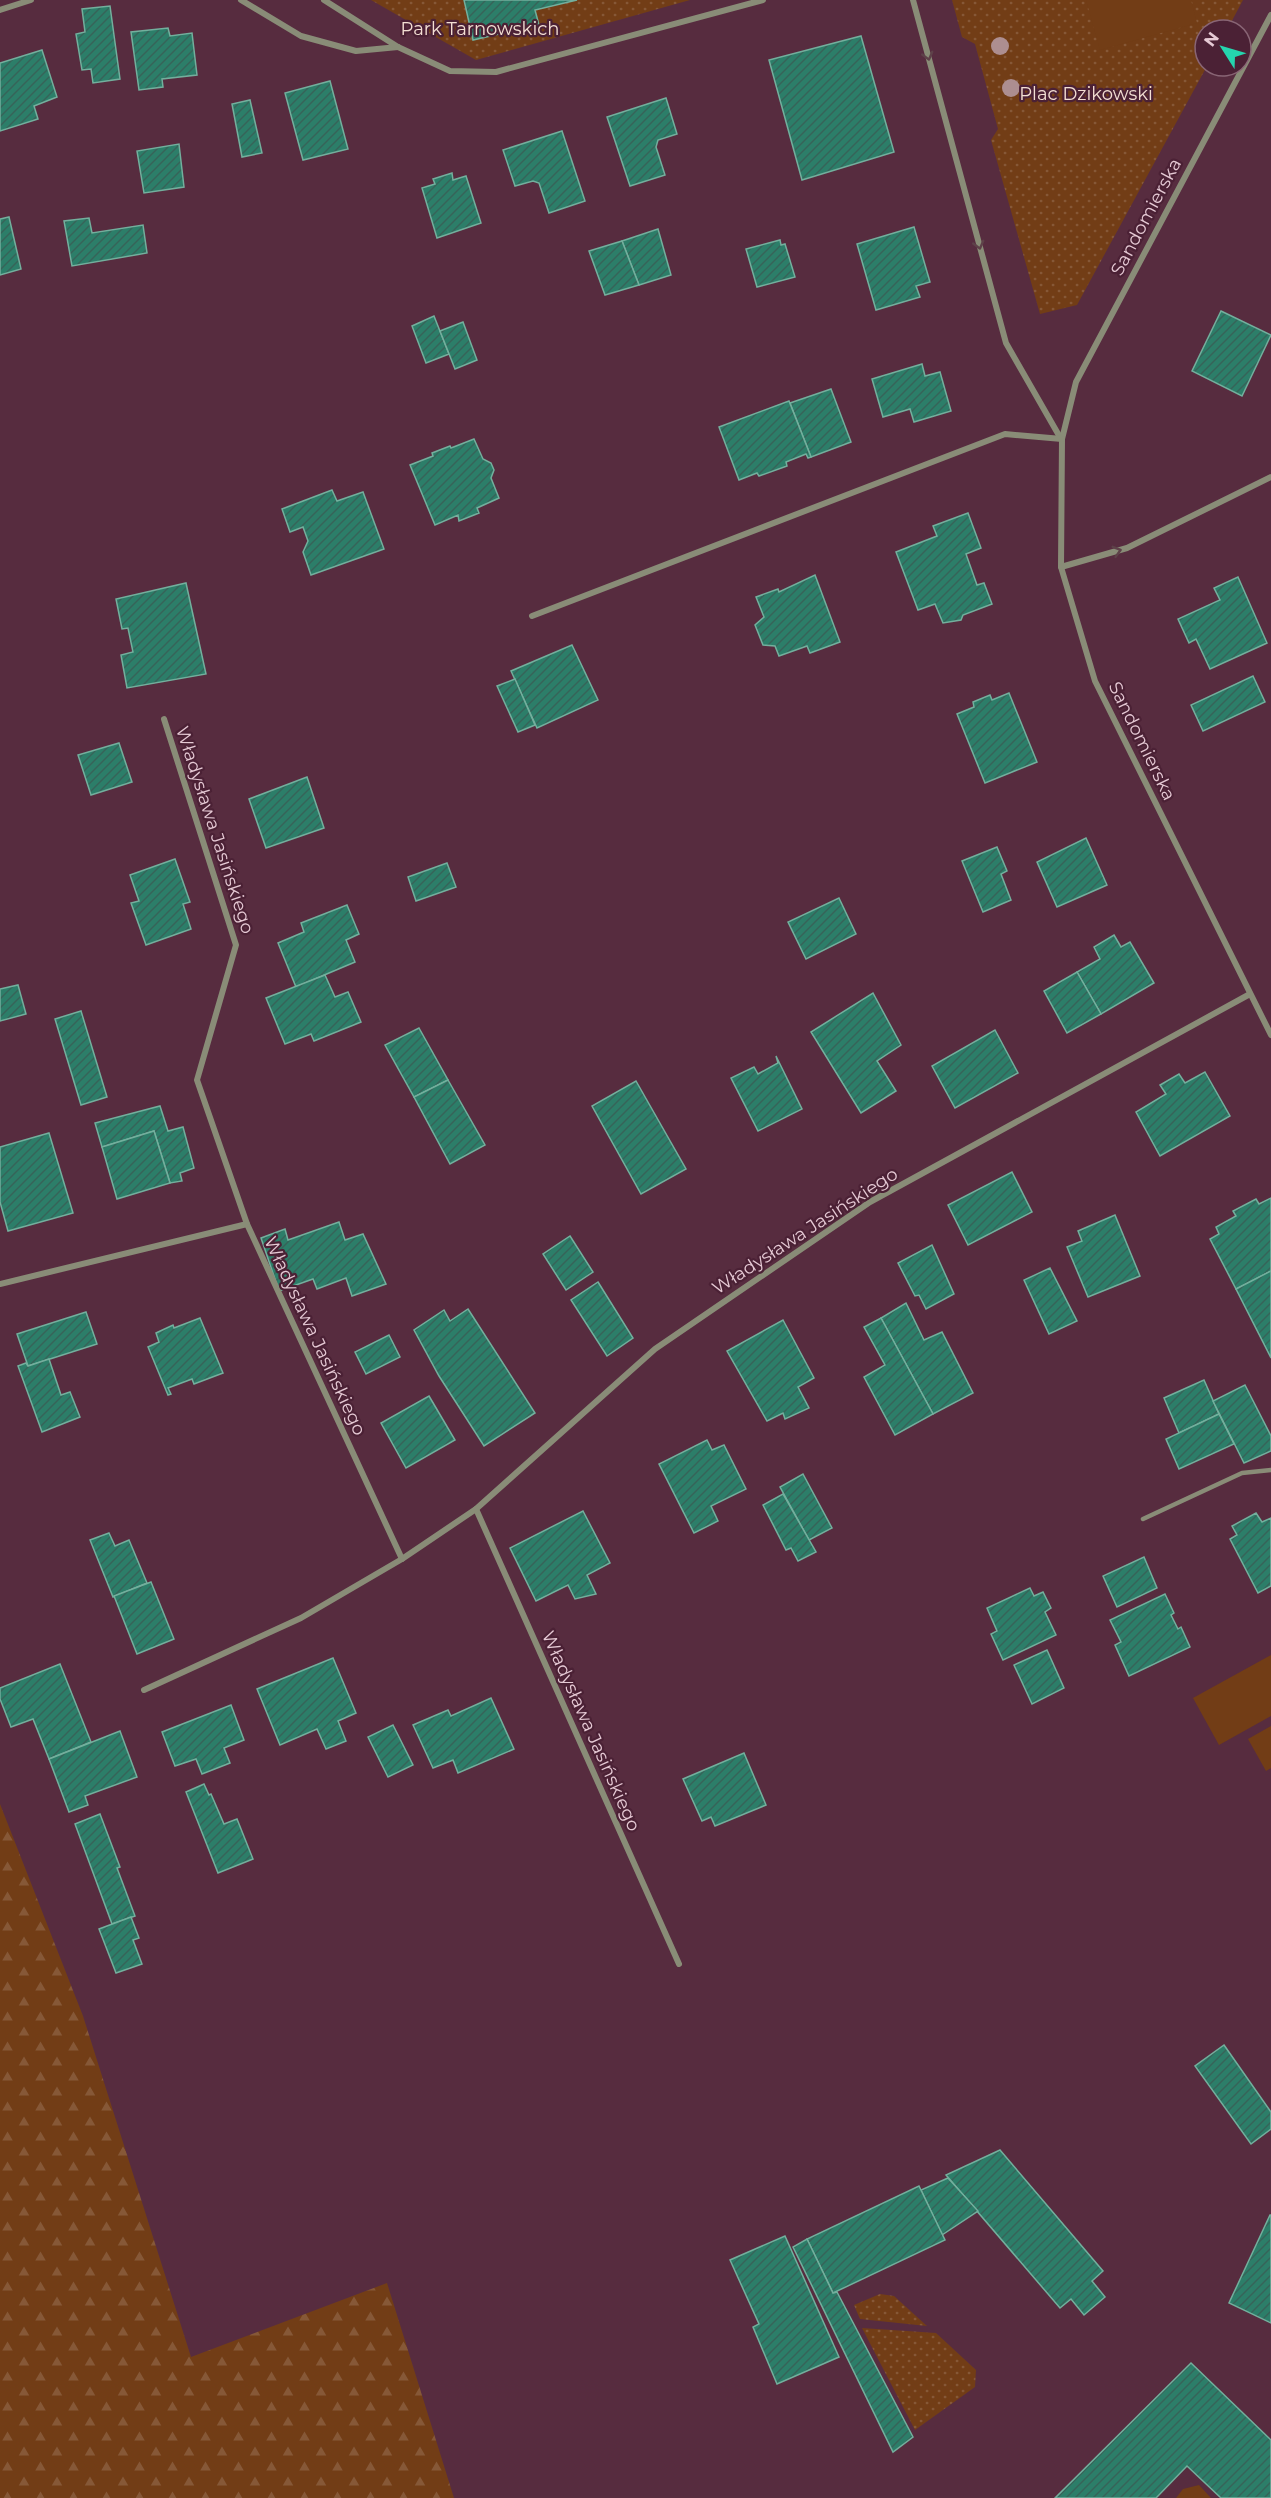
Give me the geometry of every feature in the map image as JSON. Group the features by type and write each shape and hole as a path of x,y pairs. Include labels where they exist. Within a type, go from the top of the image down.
{"street":[{"path":"0,10 31,0"},
{"path":"241,0 301,36 356,51 398,47"},
{"path":"324,0 398,47 450,71 496,72 763,0"},
{"path":"913,0 1006,343 1062,440"},
{"name":"Sandomierska","path":"1271,15 1076,382 1062,440 1061,567 1095,681 1271,1035"},
{"path":"532,616 1005,434 1062,440"},
{"path":"1061,567 1127,548 1271,477"},
{"name":"Władysława Jasińskiego","path":"164,719 236,945 197,1080 247,1224 402,1559"},
{"name":"Władysława Jasińskiego","path":"144,1690 302,1618 402,1559 476,1509 655,1349 870,1202 1250,994"},
{"name":"Władysława Jasińskiego","path":"0,1284 247,1224"},
{"name":"Władysława Jasińskiego","path":"476,1509 679,1965"}],"lane":[{"path":"1143,1519 1242,1473 1271,1470"}],"green space":[{"name":"Park Tarnowskich","path":"371,0 690,0 476,60"},
{"name":"Plac Dzikowski","path":"952,0 1243,0 1233,18 1193,18 1193,78 1200,78 1077,305 1040,314 991,140 998,129 975,44 962,37"},
{"path":"1086,0 1191,0 1196,18 1193,18 1193,24 1100,50"},
{"path":"1271,1655 1271,1716 1219,1745 1193,1698"},
{"path":"1271,1726 1271,1768 1266,1771 1248,1739"},
{"path":"0,1804 83,2016 191,2357 387,2283 454,2498 0,2498"},
{"path":"880,2294 894,2296 927,2326 860,2319 854,2305"},
{"path":"862,2328 936,2333 976,2370 975,2387 915,2430"},
{"path":"1199,2485 1211,2498 1176,2498 1183,2489"}],"building":[{"path":"464,0 577,0 535,10 539,25 473,40"},
{"path":"110,6 120,79 93,83 91,69 82,70 76,34 85,32 82,9"},
{"path":"168,28 170,36 192,33 197,75 162,79 163,87 139,90 131,32"},
{"path":"861,36 894,152 802,180 769,60"},
{"path":"42,50 57,97 34,106 38,119 0,131 0,63"},
{"path":"330,81 348,149 303,160 285,93"},
{"path":"666,98 677,134 658,140 656,147 665,175 630,186 607,117"},
{"path":"250,100 262,153 242,157 232,104"},
{"path":"562,131 585,201 549,213 539,183 533,181 515,186 503,150"},
{"path":"179,144 184,187 144,193 137,151"},
{"path":"452,173 453,180 466,176 481,223 437,238 422,188 435,184 433,179"},
{"path":"9,217 21,269 0,275 0,219"},
{"path":"89,218 92,233 143,225 147,253 72,266 64,221"},
{"path":"914,227 930,282 916,286 920,297 876,310 857,244"},
{"path":"658,229 671,275 639,285 622,241"},
{"path":"780,240 781,245 785,244 795,277 757,287 746,249"},
{"path":"622,241 639,285 605,295 589,251"},
{"path":"1221,311 1271,335 1242,396 1192,371"},
{"path":"434,316 449,354 426,363 412,326"},
{"path":"463,322 477,360 455,369 440,331"},
{"path":"922,364 925,376 940,372 951,411 914,422 910,409 883,417 872,379"},
{"path":"831,389 851,442 811,457 790,403"},
{"path":"789,401 811,457 808,458 806,454 786,462 787,466 739,480 719,427"},
{"path":"474,439 483,459 491,463 494,470 491,478 499,498 477,508 479,513 459,521 458,515 435,525 410,465 433,456 432,453"},
{"path":"332,490 337,501 363,492 384,549 311,575 303,552 308,541 303,527 290,532 282,509"},
{"path":"968,513 981,548 966,554 977,585 984,583 992,604 963,615 961,620 943,623 935,604 918,610 896,552 937,536 933,526"},
{"path":"815,575 840,642 810,653 807,646 779,656 775,646 763,645 755,625 764,617 756,597 778,589 779,592"},
{"path":"1238,577 1267,643 1210,669 1196,639 1189,643 1178,619 1220,600 1214,588"},
{"path":"186,583 206,674 127,688 121,655 133,652 128,628 122,629 116,599"},
{"path":"572,645 598,700 537,728 511,671"},
{"path":"1253,676 1265,702 1203,731 1191,705"},
{"path":"515,679 535,725 518,732 497,686"},
{"path":"1009,693 1037,762 985,783 957,714 974,707 973,702 990,695 992,700"},
{"path":"119,743 132,782 91,795 78,755"},
{"path":"307,777 324,828 266,848 249,799"},
{"path":"1086,838 1107,885 1057,907 1037,862"},
{"path":"997,847 1007,871 1001,874 1011,900 983,912 962,861"},
{"path":"175,859 190,902 183,904 191,929 146,945 131,903 139,901 130,875"},
{"path":"447,863 456,887 416,901 408,877"},
{"path":"839,898 856,934 806,959 788,922"},
{"path":"347,905 359,934 346,940 355,962 296,987 278,943 304,932 301,923"},
{"path":"1114,935 1121,947 1130,942 1154,983 1101,1014 1077,972 1100,959 1094,947"},
{"path":"1077,972 1101,1014 1067,1033 1044,991"},
{"path":"325,975 335,997 348,992 361,1022 314,1041 311,1034 285,1044 266,998"},
{"path":"18,985 26,1014 0,1021 0,989"},
{"path":"873,993 901,1045 877,1061 896,1091 861,1113 811,1032"},
{"path":"81,1011 107,1097 81,1105 55,1019"},
{"path":"419,1028 448,1080 414,1097 385,1045"},
{"path":"995,1030 1018,1073 955,1108 932,1066"},
{"path":"776,1056 802,1109 758,1131 731,1078 754,1067 758,1074 778,1063"},
{"path":"1205,1072 1230,1116 1160,1156 1136,1112 1166,1094 1160,1085 1179,1074 1185,1083"},
{"path":"448,1080 485,1145 450,1164 414,1097"},
{"path":"636,1081 686,1169 641,1194 592,1106"},
{"path":"160,1106 168,1131 183,1127 194,1168 180,1173 182,1181 170,1183 154,1131 102,1147 95,1123"},
{"path":"154,1131 170,1183 117,1199 102,1147"},
{"path":"49,1133 73,1213 8,1231 0,1202 0,1147"},
{"path":"1012,1172 1032,1212 968,1245 948,1205"},
{"path":"1271,1198 1271,1271 1236,1289 1210,1239 1219,1234 1216,1227 1236,1216 1233,1211 1256,1199 1259,1204"},
{"path":"1115,1215 1140,1276 1088,1297 1067,1247 1082,1241 1078,1231"},
{"path":"339,1222 345,1240 363,1234 386,1284 352,1296 346,1278 317,1289 313,1279 279,1291 261,1238 285,1229 288,1240"},
{"path":"570,1236 593,1272 566,1290 543,1254"},
{"path":"932,1245 954,1294 926,1309 919,1295 915,1296 898,1263"},
{"path":"1050,1268 1077,1321 1049,1334 1024,1280"},
{"path":"1271,1271 1271,1358 1236,1289"},
{"path":"598,1282 633,1338 607,1356 571,1300"},
{"path":"906,1303 924,1340 942,1332 973,1393 933,1414 881,1318"},
{"path":"468,1309 535,1413 484,1446 439,1376 414,1330 444,1310 450,1321"},
{"path":"86,1312 97,1344 28,1366 17,1334"},
{"path":"200,1318 223,1373 194,1384 192,1379 168,1388 171,1394 168,1395 148,1347 159,1342 156,1333 173,1325 174,1328"},
{"path":"881,1318 933,1414 895,1435 864,1377 885,1365 864,1327"},
{"path":"783,1320 814,1378 798,1387 809,1408 785,1419 783,1413 767,1421 727,1351"},
{"path":"389,1335 400,1357 366,1374 355,1352"},
{"path":"49,1359 61,1395 70,1392 80,1417 42,1432 18,1366 26,1363 28,1366"},
{"path":"1204,1380 1219,1414 1179,1433 1164,1398"},
{"path":"1245,1385 1271,1436 1271,1451 1244,1463 1213,1401"},
{"path":"429,1396 455,1440 406,1468 381,1423"},
{"path":"1219,1414 1234,1444 1179,1469 1166,1439"},
{"path":"707,1440 712,1450 724,1445 746,1489 711,1506 718,1521 694,1533 659,1464"},
{"path":"803,1474 832,1528 809,1540 780,1487"},
{"path":"783,1494 816,1552 798,1561 791,1548 786,1550 763,1505"},
{"path":"583,1511 610,1563 587,1575 596,1594 575,1599 568,1585 536,1601 510,1548"},
{"path":"1256,1513 1262,1522 1271,1518 1271,1586 1258,1593 1230,1539 1237,1535 1232,1526"},
{"path":"109,1533 115,1546 129,1540 147,1583 113,1597 90,1540"},
{"path":"1144,1557 1157,1588 1117,1607 1103,1576"},
{"path":"151,1582 174,1639 137,1654 114,1596"},
{"path":"1030,1588 1034,1596 1043,1592 1051,1608 1045,1612 1056,1635 1003,1660 991,1634 997,1631 987,1608"},
{"path":"1165,1594 1174,1613 1171,1615 1178,1629 1181,1627 1190,1647 1129,1676 1115,1645 1121,1642 1110,1620"},
{"path":"1047,1650 1064,1688 1032,1704 1014,1665"},
{"path":"333,1658 356,1713 338,1721 346,1741 326,1749 317,1729 280,1745 257,1689"},
{"path":"60,1664 91,1742 49,1759 33,1719 11,1727 0,1699 0,1688"},
{"path":"491,1698 514,1749 458,1773 453,1760 433,1768 413,1725 448,1710 451,1716"},
{"path":"231,1705 244,1740 224,1748 230,1763 202,1774 196,1759 175,1766 162,1732"},
{"path":"393,1725 413,1765 388,1777 368,1737"},
{"path":"120,1731 137,1777 85,1796 88,1805 69,1812 49,1759"},
{"path":"744,1753 766,1805 715,1826 711,1817 702,1821 683,1779"},
{"path":"204,1784 224,1824 237,1819 253,1859 218,1873 186,1792"},
{"path":"100,1814 135,1916 112,1924 75,1824"},
{"path":"131,1917 139,1938 133,1940 142,1964 116,1973 99,1929"},
{"path":"1224,2045 1271,2112 1271,2129 1251,2144 1195,2066"},
{"path":"1000,2150 1103,2271 1092,2281 1105,2297 1084,2315 1071,2299 1060,2308 946,2175"},
{"path":"948,2178 978,2211 942,2235 921,2190"},
{"path":"919,2186 945,2240 833,2293 807,2239"},
{"path":"1271,2215 1271,2323 1229,2303"},
{"path":"785,2236 839,2357 777,2384 753,2327 759,2324 730,2260"},
{"path":"807,2239 833,2293 837,2292 913,2437 893,2452 793,2247"},
{"path":"1191,2363 1271,2440 1271,2498 1221,2498 1187,2466 1156,2498 1055,2498"}]}
